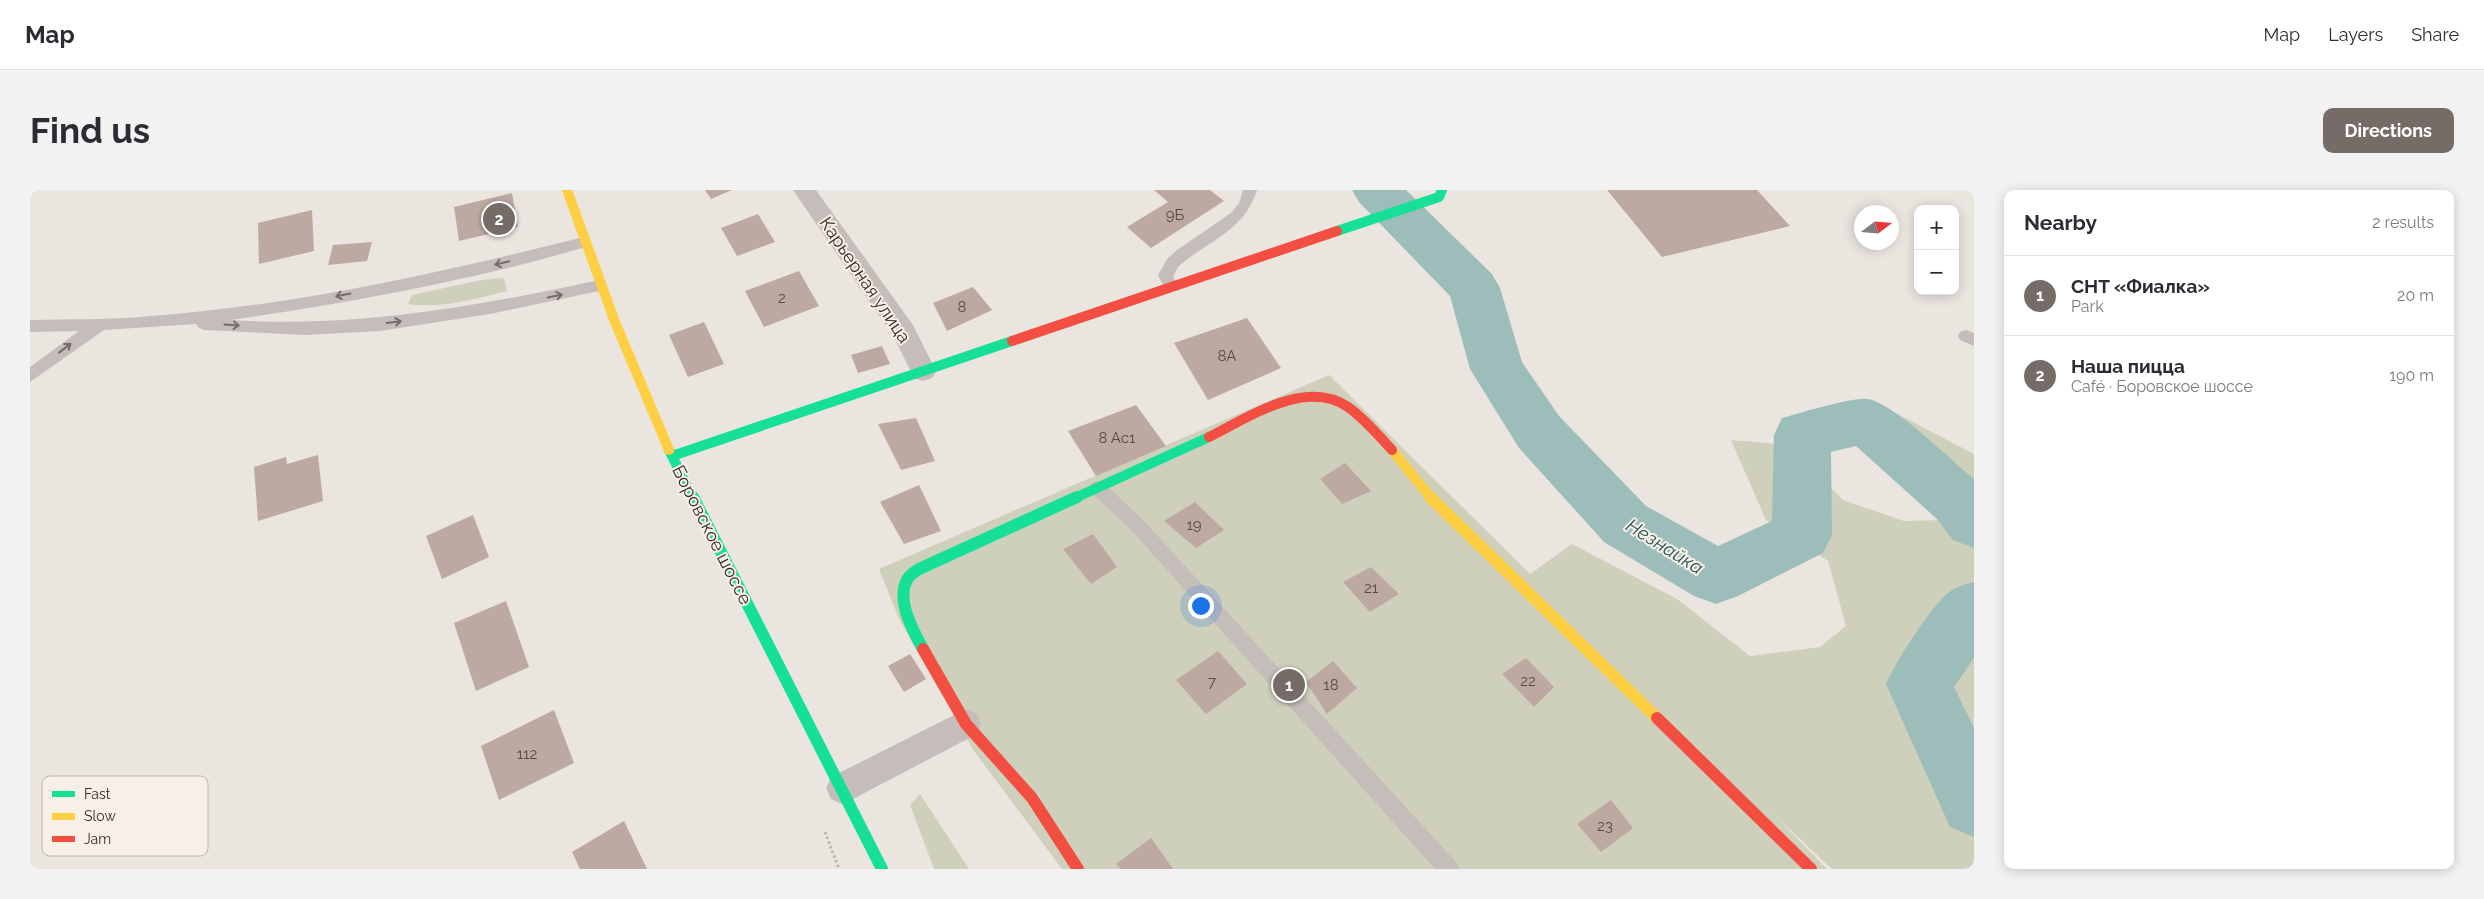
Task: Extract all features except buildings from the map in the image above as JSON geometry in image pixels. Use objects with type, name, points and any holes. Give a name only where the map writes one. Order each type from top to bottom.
[{"type":"street","name":"Боровское шоссе","points":[[567,190],[599,286],[634,374],[672,456],[882,869]]},
{"type":"street","name":"Карьерная улица","points":[[804,190],[904,332],[923,371]]},
{"type":"street","points":[[672,456],[1439,197],[1442,190]]},
{"type":"street","points":[[1078,869],[1032,798],[966,724],[915,636],[903,596],[907,580],[919,569],[1287,401],[1307,395],[1339,401],[1356,412],[1376,431],[1422,487],[1458,524],[1810,869]]},
{"type":"street","points":[[842,788],[966,724]]},
{"type":"lane","points":[[1171,287],[1166,279],[1166,272],[1178,257],[1232,221],[1244,208],[1250,190]]},
{"type":"lane","points":[[30,326],[166,321],[264,308],[376,289],[487,266],[584,242]]},
{"type":"lane","points":[[166,321],[307,329],[352,326],[474,311],[599,286]]},
{"type":"lane","points":[[30,376],[70,344],[104,324]]},
{"type":"lane","points":[[30,339],[52,325]]},
{"type":"lane","points":[[1098,488],[1138,526],[1449,869]]},
{"type":"green space","points":[[504,278],[507,291],[445,304],[408,304],[412,295],[481,280]]},
{"type":"green space","points":[[1329,375],[1530,574],[1572,544],[1677,599],[1750,656],[1820,647],[1846,626],[1828,561],[1766,520],[1731,440],[1790,445],[1843,500],[1904,521],[1943,520],[1912,443],[1869,399],[1974,454],[1974,869],[1832,869],[1773,814],[1827,869],[1062,869],[974,751],[899,619],[879,569]]},
{"type":"green space","points":[[920,794],[969,869],[934,869],[910,805]]},
{"type":"waterway","name":"Незнайка","points":[[1376,190],[1474,288],[1497,369],[1539,432],[1625,524],[1716,577],[1802,535],[1802,435],[1866,421],[1958,501],[1974,522]]},
{"type":"waterway","name":"Незнайка","points":[[1974,610],[1955,632],[1919,684],[1974,803]]},
{"type":"traffic: fast","points":[[1337,231],[1439,197],[1442,190]]},
{"type":"traffic: fast","points":[[672,456],[1012,341]]},
{"type":"traffic: fast","points":[[923,649],[911,625],[904,595],[904,586],[907,579],[919,569],[1209,437]]},
{"type":"traffic: fast","points":[[669,450],[882,869]]},
{"type":"traffic: slow","points":[[567,190],[615,322],[669,450]]},
{"type":"traffic: slow","points":[[1392,450],[1429,496],[1657,718]]},
{"type":"traffic: jam","points":[[1012,341],[1337,231]]},
{"type":"traffic: jam","points":[[1209,437],[1263,410],[1286,401],[1306,397],[1326,398],[1347,406],[1368,423],[1392,450]]},
{"type":"traffic: jam","points":[[923,649],[966,724],[1032,798],[1078,869]]},
{"type":"traffic: jam","points":[[1657,718],[1811,869]]},
{"type":"place","name":"Наша пицца","points":[[499,219]]},
{"type":"place","name":"СНТ «Фиалка»","points":[[1289,685]]}]
